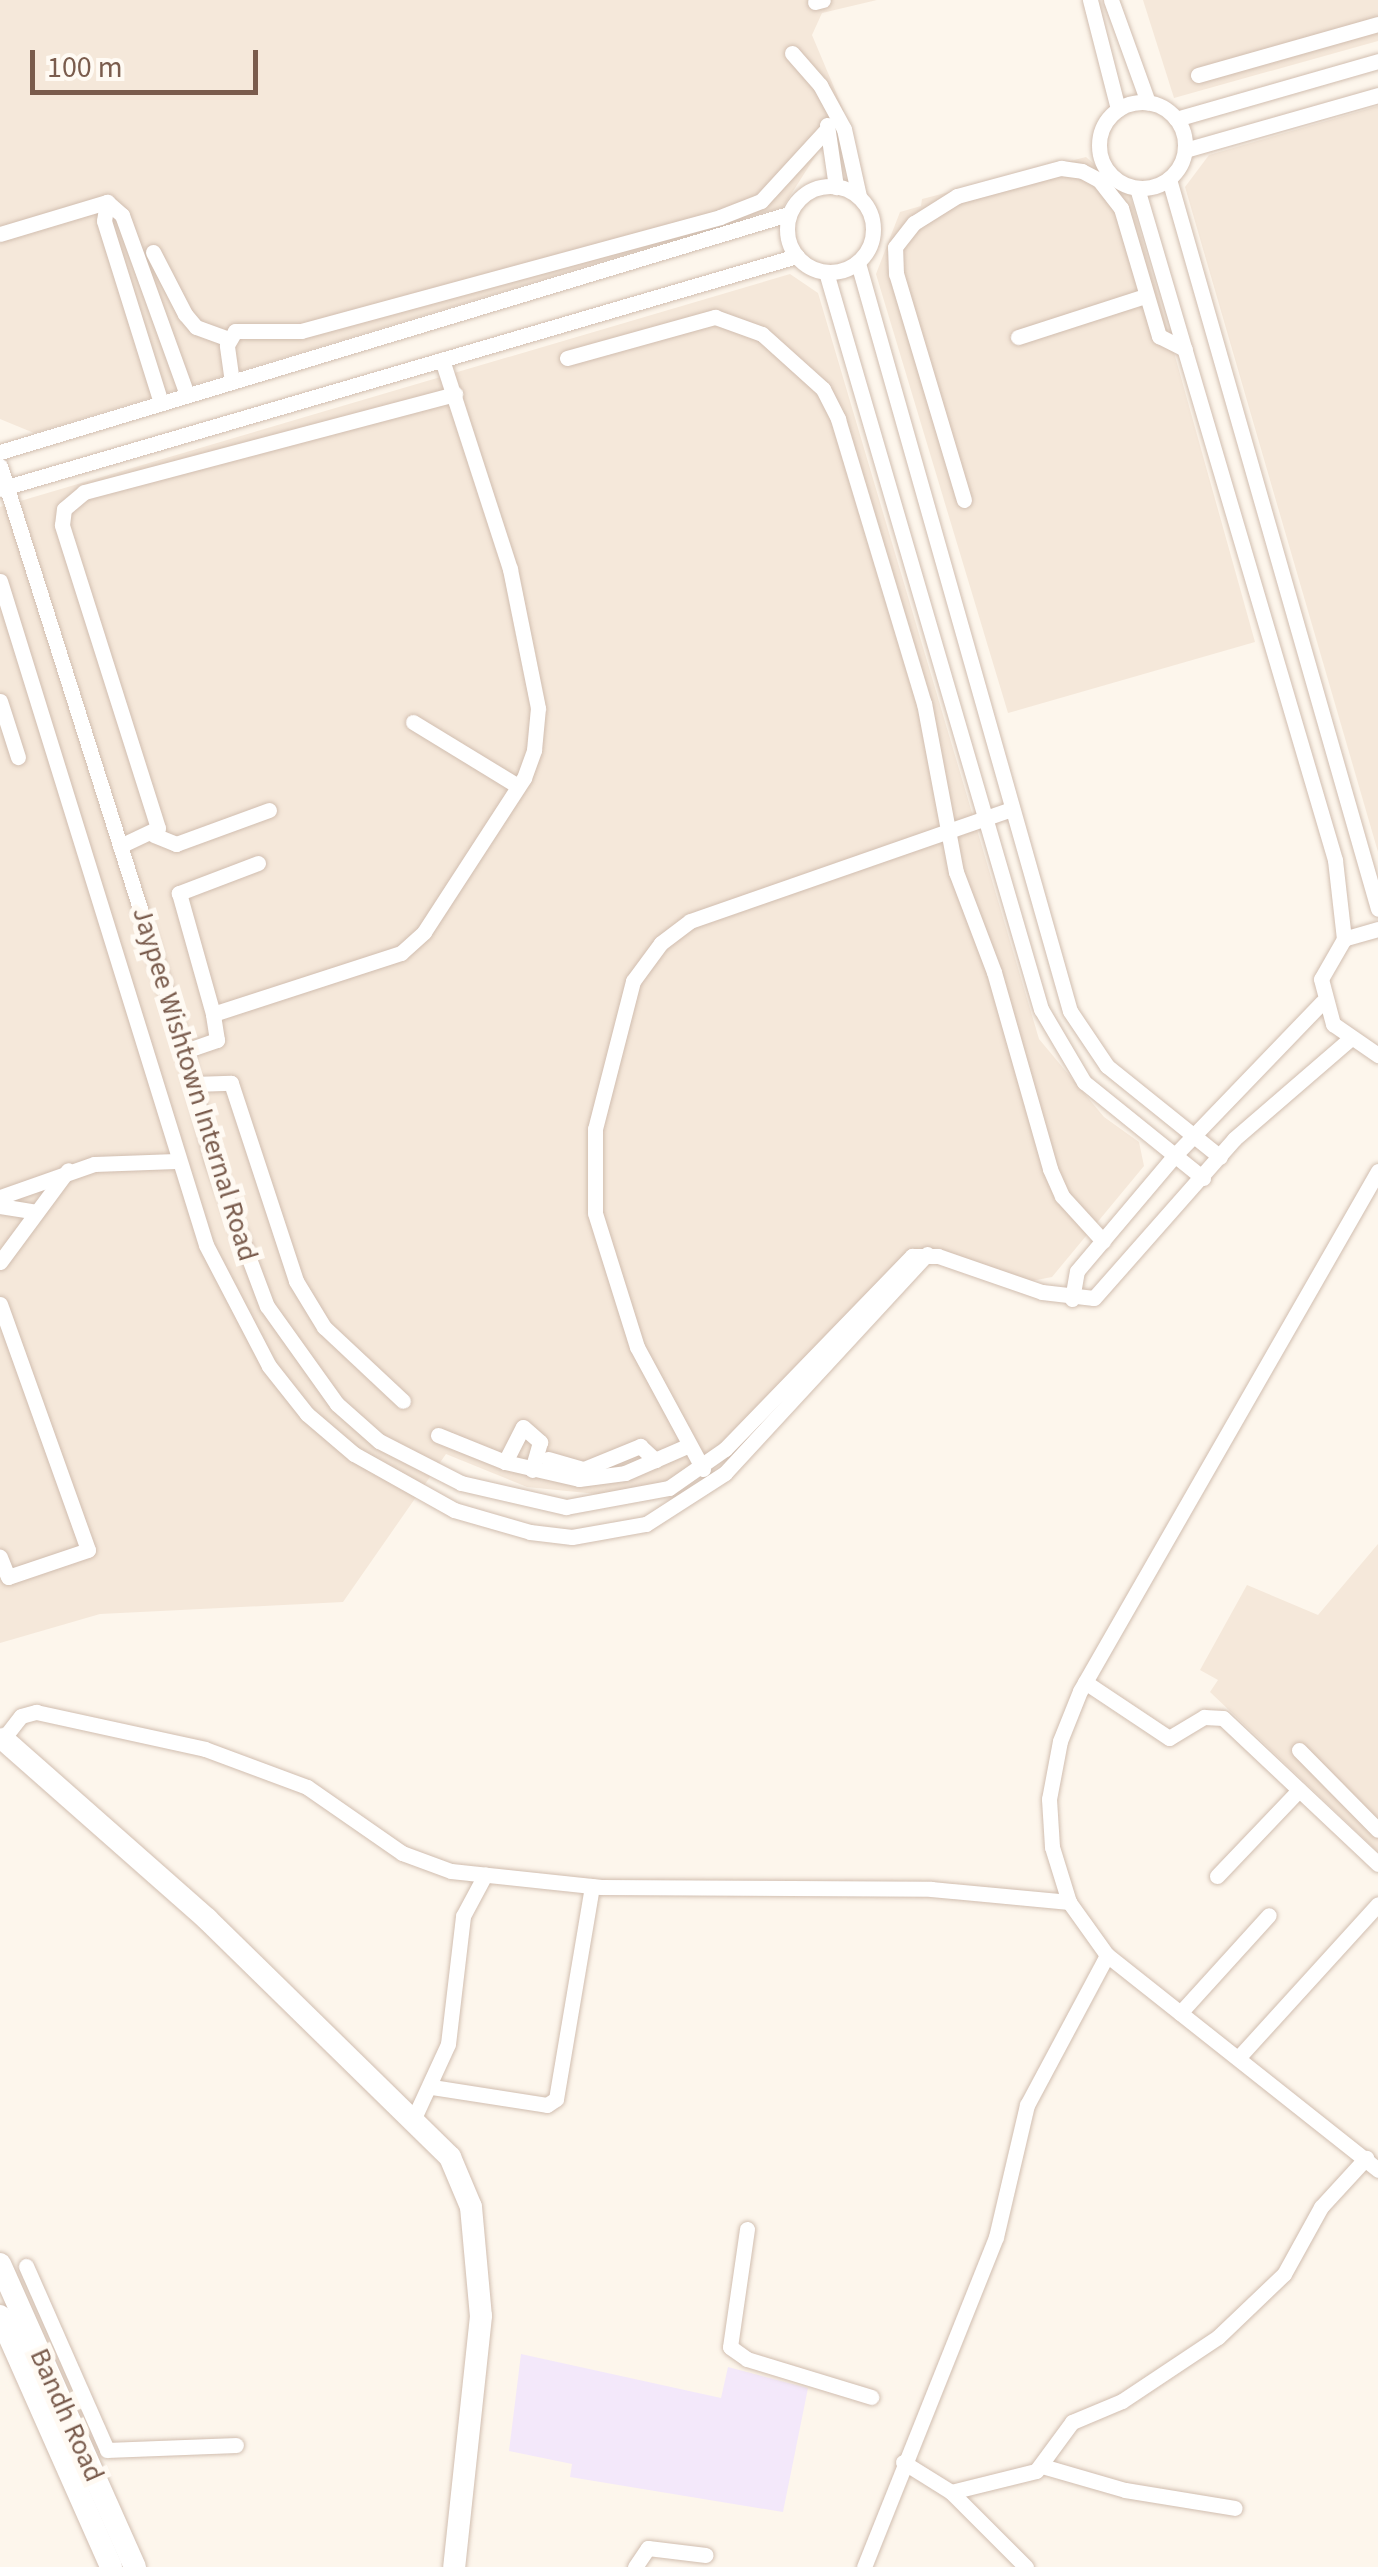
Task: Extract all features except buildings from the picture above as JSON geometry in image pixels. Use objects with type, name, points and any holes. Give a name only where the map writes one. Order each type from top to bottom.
[{"type":"street","points":[[1090,0],[1118,109]]},
{"type":"street","points":[[1111,0],[1148,102],[1176,118],[1185,150],[1169,179],[1378,909]]},
{"type":"street","points":[[1198,74],[1378,24]]},
{"type":"street","points":[[792,53],[820,85],[844,129],[859,196],[874,235],[858,264],[1070,1011],[1107,1066],[1220,1157]]},
{"type":"street","points":[[1176,118],[1378,61]]},
{"type":"street","points":[[1185,150],[1378,95]]},
{"type":"street","points":[[1148,102],[1118,109],[1105,124],[1101,156],[1108,172],[1138,188],[1169,179]]},
{"type":"street","points":[[232,382],[228,339],[234,331],[301,332],[746,208],[769,193],[826,130],[834,113]]},
{"type":"street","points":[[826,130],[836,187]]},
{"type":"street","points":[[964,500],[896,274],[895,247],[914,223],[956,196],[1060,168],[1082,172],[1099,180],[1121,208],[1158,336],[1185,349]]},
{"type":"street","points":[[0,452],[786,214],[804,196],[836,187],[859,196]]},
{"type":"street","points":[[1138,188],[1335,860],[1344,939]]},
{"type":"street","points":[[0,234],[107,202]]},
{"type":"street","points":[[107,202],[122,215],[187,395]]},
{"type":"street","points":[[107,202],[104,221],[161,403]]},
{"type":"street","points":[[786,214],[797,256]]},
{"type":"street","points":[[153,252],[185,314],[196,327],[228,339]]},
{"type":"street","points":[[3,488],[797,256],[826,272],[858,264]]},
{"type":"street","points":[[826,272],[977,788],[1057,1045],[1084,1082],[1203,1178]]},
{"type":"street","points":[[680,290],[689,320]]},
{"type":"street","points":[[1018,336],[1146,296]]},
{"type":"street","points":[[568,358],[689,320],[735,320],[762,334],[824,389],[838,419],[924,703],[956,872],[994,972],[1055,1183],[1102,1241]]},
{"type":"street","points":[[212,1014],[401,953],[424,932],[518,786],[534,750],[538,708],[510,569],[442,360]]},
{"type":"street","points":[[120,846],[154,834],[158,828],[62,524],[64,509],[84,492],[455,394]]},
{"type":"street","name":"Jaypee Wishtown Internal Road","points":[[0,466],[3,488],[185,1050],[212,1160],[268,1306],[336,1404],[379,1441],[461,1483],[566,1507],[669,1488],[704,1469],[906,1259],[927,1254]]},
{"type":"street","name":"Jaypee Wishtown Internal Road","points":[[0,580],[176,1160],[238,1311],[307,1414],[354,1454],[454,1510],[572,1537],[646,1524],[702,1493],[927,1254]]},
{"type":"street","points":[[0,701],[18,757]]},
{"type":"street","points":[[413,722],[518,786]]},
{"type":"street","points":[[944,798],[977,788]]},
{"type":"street","points":[[704,1469],[687,1446],[636,1348],[596,1213],[595,1128],[632,980],[661,942],[690,921],[1012,809]]},
{"type":"street","points":[[154,834],[176,844],[269,810]]},
{"type":"street","points":[[185,1050],[218,1040],[179,894],[258,863]]},
{"type":"street","points":[[1072,1298],[1072,1280],[1192,1134],[1322,1002],[1328,957],[1344,939],[1378,928]]},
{"type":"street","points":[[1322,1002],[1350,1039],[1378,1055]]},
{"type":"street","points":[[927,1254],[1072,1298],[1105,1290],[1220,1157],[1350,1039]]},
{"type":"street","points":[[193,1084],[231,1083],[296,1281],[324,1326],[403,1401]]},
{"type":"street","points":[[0,1197],[68,1170],[176,1160]]},
{"type":"street","points":[[0,1262],[68,1170]]},
{"type":"street","points":[[1378,1171],[1085,1682],[1060,1741],[1049,1799],[1052,1846],[1069,1902],[1107,1955],[1378,2170]]},
{"type":"street","points":[[0,1206],[37,1212]]},
{"type":"street","points":[[0,1304],[88,1550],[8,1576],[0,1557]]},
{"type":"street","points":[[238,1311],[268,1306]]},
{"type":"street","points":[[505,1462],[524,1427],[540,1442],[532,1470]]},
{"type":"street","points":[[438,1435],[532,1470],[602,1478],[687,1446]]},
{"type":"street","points":[[548,1459],[584,1470],[640,1446],[655,1460]]},
{"type":"street","points":[[1085,1682],[1170,1738],[1204,1716],[1223,1718],[1378,1864]]},
{"type":"street","points":[[454,2567],[474,2414],[481,2316],[476,2244],[456,2168],[414,2118],[206,1919],[3,1739],[21,1716],[36,1712],[151,1734],[307,1787],[424,1865],[592,1886],[931,1889],[1069,1902]]},
{"type":"street","points":[[1300,1750],[1378,1830]]},
{"type":"street","points":[[1217,1876],[1299,1790]]},
{"type":"street","points":[[414,2118],[432,2087],[448,2044],[463,1916],[484,1875]]},
{"type":"street","points":[[432,2087],[546,2105],[556,2099],[592,1886]]},
{"type":"street","points":[[1238,2058],[1378,1904]]},
{"type":"street","points":[[1180,2013],[1269,1915]]},
{"type":"street","points":[[864,2567],[996,2236],[1027,2105],[1107,1955]]},
{"type":"street","points":[[1042,2466],[1072,2422],[1122,2402],[1192,2358],[1263,2298],[1284,2274],[1321,2207],[1366,2158]]},
{"type":"street","points":[[747,2229],[730,2346],[747,2359],[871,2397]]},
{"type":"street","name":"Bandh Road","points":[[0,2264],[134,2567]]},
{"type":"street","points":[[26,2266],[107,2450],[236,2445]]},
{"type":"street","name":"Bandh Road","points":[[0,2316],[111,2567]]},
{"type":"street","points":[[903,2462],[951,2492],[1026,2567]]},
{"type":"street","points":[[951,2492],[1042,2466],[1145,2495],[1235,2508]]},
{"type":"street","points":[[635,2567],[648,2548],[706,2555]]},
{"type":"shaded area","points":[[0,0],[877,0],[822,13],[812,35],[844,111],[783,207],[34,433],[0,419]]},
{"type":"shaded area","points":[[1143,0],[1378,0],[1378,41],[1174,98]]},
{"type":"shaded area","points":[[1378,106],[1378,852],[1185,187],[1209,155]]},
{"type":"shaded area","points":[[1086,157],[1130,195],[1255,642],[1008,713],[876,274],[900,212],[921,206],[922,199]]},
{"type":"shaded area","points":[[790,274],[818,293],[1039,1039],[1104,1117],[1139,1142],[1144,1166],[1052,1277],[1026,1282],[938,1248],[904,1255],[700,1469],[637,1498],[527,1487],[446,1454],[343,1602],[100,1614],[0,1643],[0,507]]},
{"type":"shaded area","points":[[1378,1544],[1378,1852],[1210,1692],[1218,1680],[1200,1670],[1247,1585],[1318,1615]]},
{"type":"shaded area","points":[[521,2354],[721,2398],[728,2367],[808,2388],[783,2512],[570,2477],[572,2464],[509,2451]]}]
